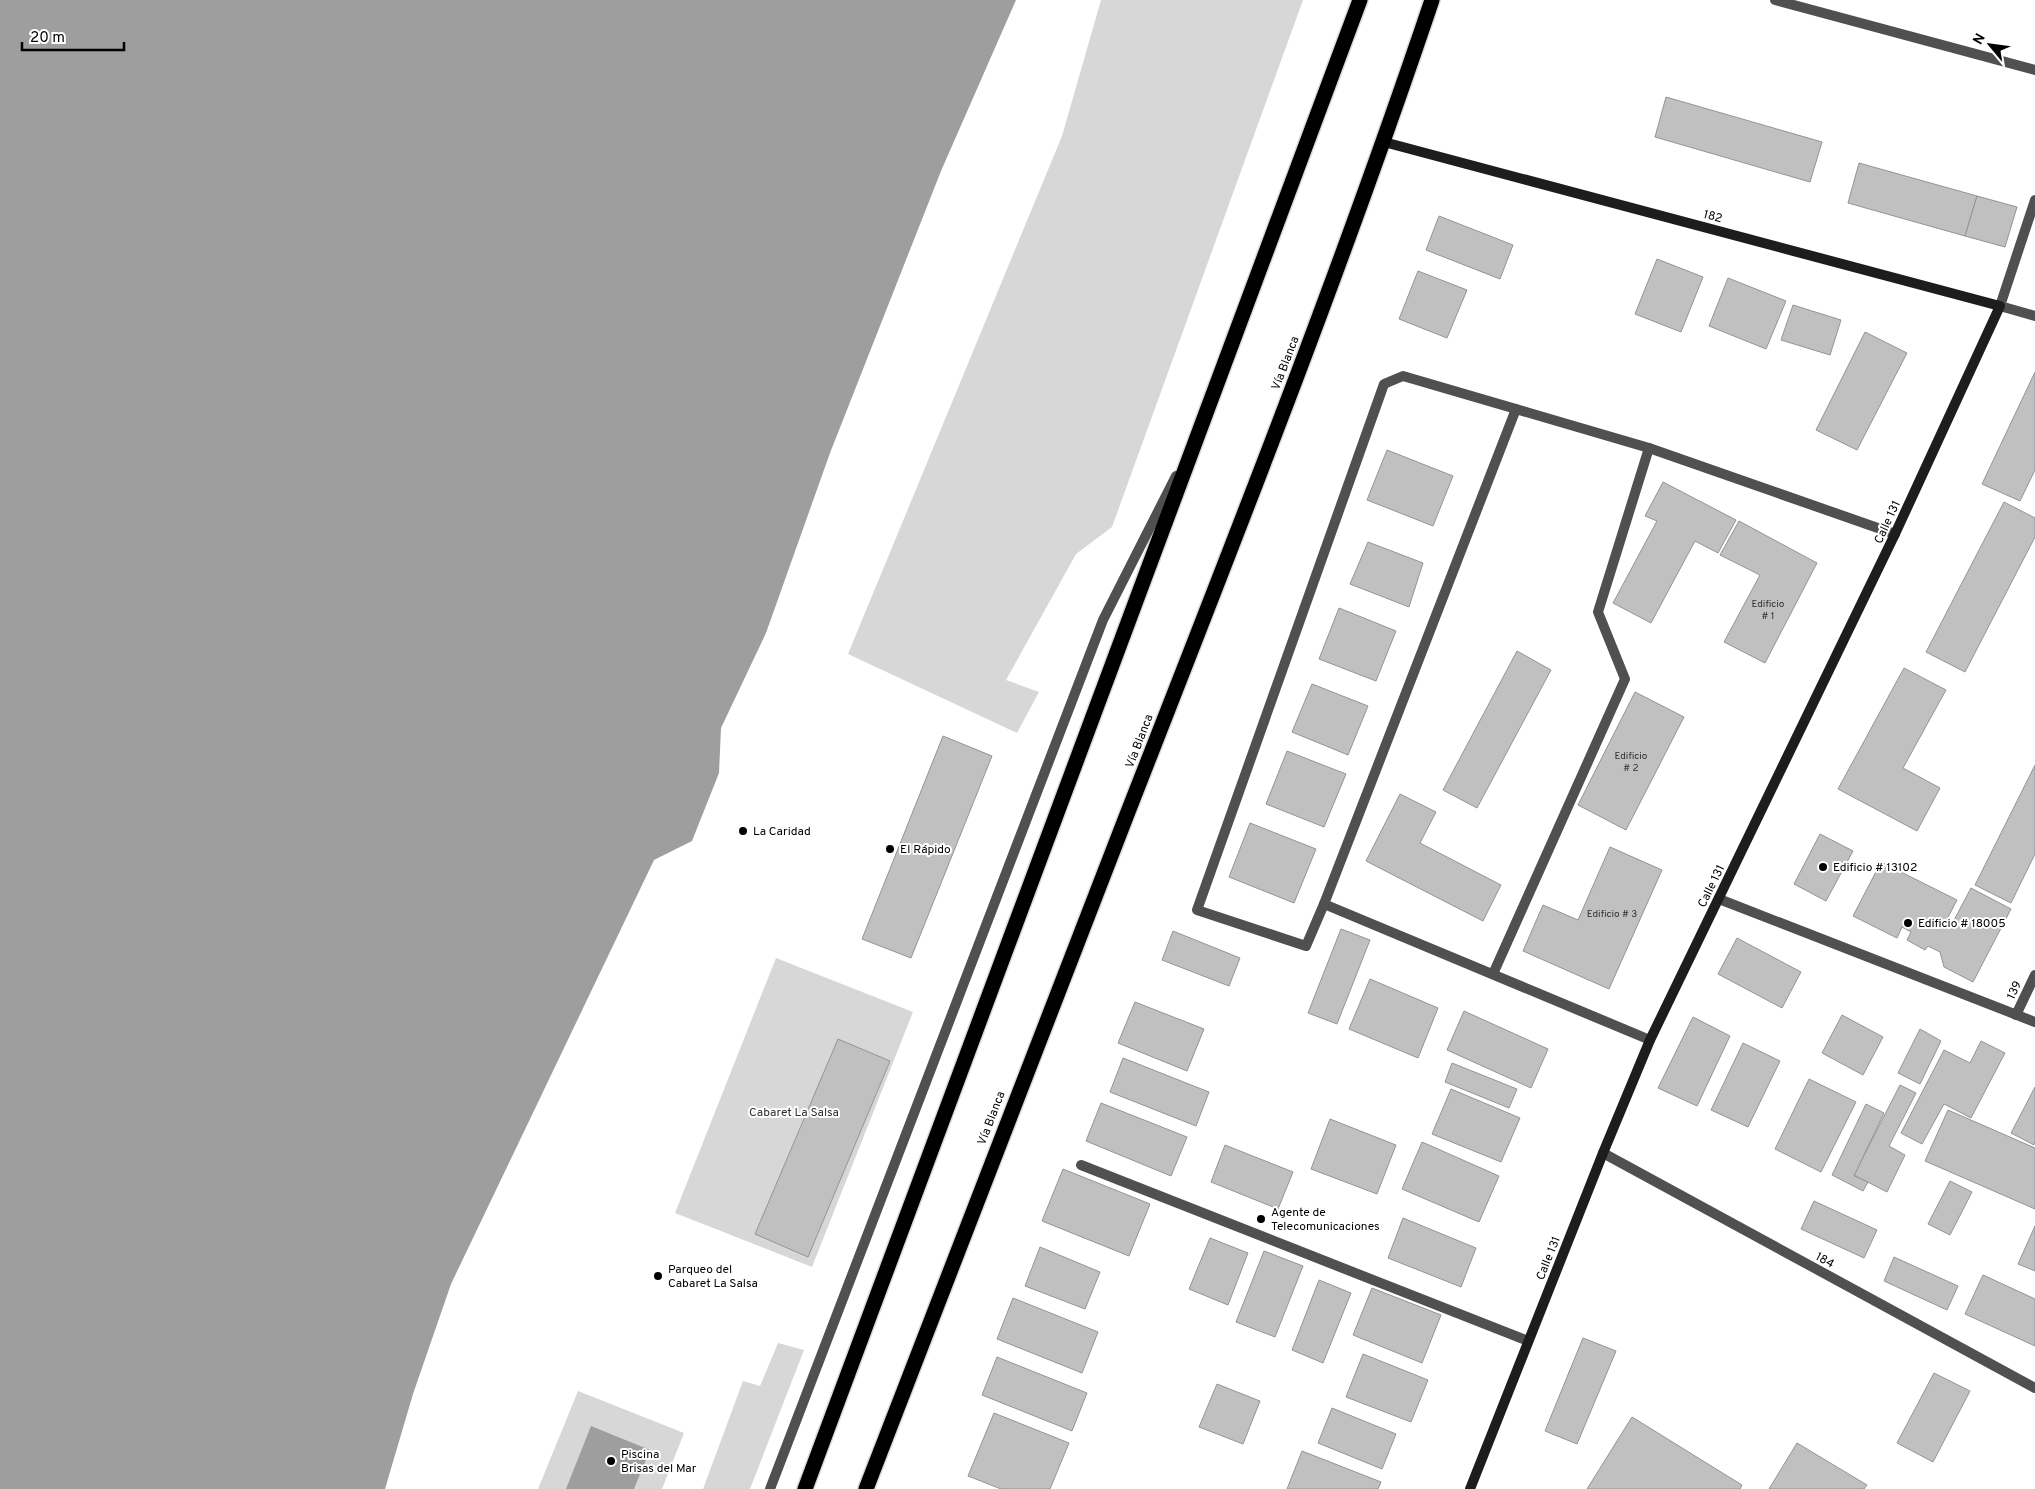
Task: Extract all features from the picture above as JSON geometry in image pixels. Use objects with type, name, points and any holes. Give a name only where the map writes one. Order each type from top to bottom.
[{"type":"highway","points":[[805,1489],[1360,0]]},
{"type":"highway","name":"Vía Blanca","points":[[866,1489],[1010,1112],[1225,563],[1384,142],[1432,0]]},
{"type":"street","points":[[1775,0],[2035,70]]},
{"type":"street","name":"182","points":[[1384,142],[2035,316]]},
{"type":"street","points":[[2000,306],[2035,200]]},
{"type":"street","name":"Calle 131","points":[[1470,1489],[1603,1153],[1650,1040],[1895,534],[2000,306]]},
{"type":"street","points":[[1516,409],[1306,946],[1197,910],[1384,384],[1403,376],[1516,409],[1649,448],[1895,534]]},
{"type":"street","points":[[770,1489],[1103,620],[1198,432]]},
{"type":"street","points":[[1494,974],[1624,679],[1598,612],[1649,448]]},
{"type":"street","points":[[1719,899],[2035,1022]]},
{"type":"street","points":[[1324,904],[1650,1040]]},
{"type":"street","name":"139","points":[[2016,1015],[2035,975]]},
{"type":"street","name":"184","points":[[1603,1153],[2035,1388]]},
{"type":"street","points":[[1082,1165],[1528,1341]]},
{"type":"green space","points":[[1101,0],[1303,0],[1112,527],[1076,554],[1006,680],[1039,692],[1017,733],[848,654],[1062,136]]},
{"type":"green space","name":"Cabaret La Salsa","points":[[776,958],[913,1012],[812,1267],[675,1213]]},
{"type":"green space","points":[[778,1343],[804,1350],[750,1489],[703,1489],[743,1381],[760,1386]]},
{"type":"green space","name":"Piscina Brisas del Mar","points":[[578,1391],[684,1433],[662,1489],[538,1489]]},
{"type":"shaded area","points":[[0,0],[1016,0],[941,171],[830,453],[766,633],[721,728],[719,773],[692,841],[654,860],[451,1284],[413,1394],[385,1489],[0,1489]]},
{"type":"shaded area","points":[[591,1426],[650,1450],[634,1489],[566,1489]]},
{"type":"building","points":[[1666,97],[1822,142],[1810,182],[1655,137]]},
{"type":"building","points":[[1859,163],[1977,196],[1965,236],[1848,203]]},
{"type":"building","points":[[1977,196],[2017,207],[2005,247],[1965,236]]},
{"type":"building","points":[[1439,216],[1513,245],[1500,279],[1426,250]]},
{"type":"building","points":[[1657,259],[1703,277],[1681,332],[1635,314]]},
{"type":"building","points":[[1418,271],[1467,290],[1447,338],[1399,319]]},
{"type":"building","points":[[1728,278],[1786,301],[1766,349],[1709,326]]},
{"type":"building","points":[[1793,305],[1841,320],[1830,355],[1781,340]]},
{"type":"building","points":[[1865,332],[1907,353],[1857,450],[1816,430]]},
{"type":"building","points":[[2035,372],[2035,470],[2020,501],[1982,484]]},
{"type":"building","points":[[1387,450],[1453,476],[1433,526],[1367,500]]},
{"type":"building","points":[[1663,482],[1736,520],[1718,553],[1695,541],[1651,623],[1613,603],[1657,521],[1645,516]]},
{"type":"building","points":[[2004,502],[2035,518],[2035,537],[1965,672],[1926,652]]},
{"type":"building","points":[[1739,521],[1817,563],[1765,663],[1724,642],[1760,575],[1720,555]]},
{"type":"building","points":[[1368,542],[1423,563],[1409,607],[1350,584]]},
{"type":"building","points":[[1339,608],[1396,631],[1376,681],[1319,659]]},
{"type":"building","points":[[1517,651],[1551,670],[1477,808],[1443,790]]},
{"type":"building","points":[[1904,668],[1946,690],[1903,768],[1940,788],[1917,831],[1838,789]]},
{"type":"building","points":[[1312,684],[1368,706],[1348,755],[1292,732]]},
{"type":"building","points":[[1635,692],[1684,717],[1626,830],[1578,805]]},
{"type":"building","points":[[943,736],[992,756],[911,958],[862,939]]},
{"type":"building","points":[[1287,751],[1346,774],[1324,827],[1266,804]]},
{"type":"building","points":[[2035,765],[2035,854],[2011,903],[1975,885]]},
{"type":"building","points":[[1400,794],[1436,812],[1420,843],[1501,885],[1483,921],[1366,861]]},
{"type":"building","points":[[1250,823],[1316,849],[1294,903],[1229,877]]},
{"type":"building","name":"Edificio # 13102","points":[[1820,834],[1853,851],[1826,901],[1794,884]]},
{"type":"building","points":[[1610,847],[1662,870],[1609,989],[1523,951],[1543,905],[1578,920]]},
{"type":"building","name":"Edificio # 18005","points":[[1881,862],[1957,900],[1946,921],[1952,924],[1971,888],[2011,909],[1973,982],[1944,967],[1940,952],[1928,946],[1925,950],[1907,940],[1911,932],[1902,927],[1897,938],[1853,916]]},
{"type":"building","points":[[1341,929],[1370,940],[1337,1024],[1308,1013]]},
{"type":"building","points":[[1173,931],[1240,958],[1229,986],[1162,960]]},
{"type":"building","points":[[1737,938],[1801,972],[1782,1008],[1718,974]]},
{"type":"building","points":[[1370,979],[1438,1008],[1418,1058],[1349,1029]]},
{"type":"building","points":[[1135,1002],[1204,1029],[1187,1071],[1118,1043]]},
{"type":"building","points":[[1464,1011],[1548,1049],[1531,1088],[1447,1050]]},
{"type":"building","points":[[1842,1015],[1883,1037],[1863,1075],[1822,1053]]},
{"type":"building","points":[[1693,1017],[1730,1036],[1697,1106],[1658,1088]]},
{"type":"building","points":[[1920,1029],[1941,1041],[1920,1084],[1898,1073]]},
{"type":"building","points":[[838,1039],[890,1061],[808,1257],[755,1234]]},
{"type":"building","points":[[1981,1041],[2005,1053],[1971,1118],[1944,1104],[1922,1144],[1901,1133],[1944,1050],[1970,1063]]},
{"type":"building","points":[[1743,1043],[1780,1061],[1748,1127],[1711,1110]]},
{"type":"building","points":[[1123,1058],[1209,1092],[1196,1126],[1110,1092]]},
{"type":"building","points":[[1452,1063],[1517,1089],[1509,1108],[1445,1082]]},
{"type":"building","points":[[1809,1079],[1856,1102],[1821,1172],[1775,1149]]},
{"type":"building","points":[[1900,1085],[1916,1093],[1889,1146],[1905,1155],[1887,1192],[1854,1175]]},
{"type":"building","points":[[2035,1087],[2035,1142],[2034,1145],[2011,1133]]},
{"type":"building","points":[[1451,1089],[1520,1118],[1501,1162],[1432,1134]]},
{"type":"building","points":[[1101,1103],[1187,1137],[1171,1176],[1086,1141]]},
{"type":"building","points":[[1866,1104],[1884,1113],[1854,1176],[1868,1182],[1863,1191],[1832,1175]]},
{"type":"building","points":[[1948,1110],[2035,1148],[2035,1209],[1925,1161]]},
{"type":"building","points":[[1330,1119],[1396,1145],[1377,1194],[1311,1169]]},
{"type":"building","points":[[1422,1142],[1499,1176],[1479,1222],[1402,1189]]},
{"type":"building","points":[[1225,1145],[1293,1172],[1278,1209],[1211,1182]]},
{"type":"building","points":[[1063,1169],[1150,1204],[1129,1256],[1042,1221]]},
{"type":"building","points":[[1950,1181],[1972,1192],[1950,1235],[1928,1224]]},
{"type":"building","points":[[1814,1201],[1877,1230],[1864,1258],[1801,1229]]},
{"type":"building","points":[[1403,1218],[1476,1248],[1461,1287],[1388,1258]]},
{"type":"building","points":[[2035,1226],[2035,1271],[2018,1264]]},
{"type":"building","points":[[1210,1238],[1248,1253],[1228,1305],[1189,1289]]},
{"type":"building","points":[[1040,1247],[1100,1272],[1085,1309],[1025,1286]]},
{"type":"building","points":[[1264,1251],[1303,1266],[1275,1337],[1236,1322]]},
{"type":"building","points":[[1894,1257],[1958,1286],[1947,1310],[1884,1281]]},
{"type":"building","points":[[1983,1275],[2035,1299],[2035,1346],[1965,1314]]},
{"type":"building","points":[[1319,1280],[1351,1293],[1323,1363],[1292,1350]]},
{"type":"building","points":[[1372,1288],[1441,1315],[1422,1363],[1353,1335]]},
{"type":"building","points":[[1013,1298],[1098,1332],[1082,1373],[997,1339]]},
{"type":"building","points":[[1583,1338],[1616,1351],[1577,1444],[1545,1431]]},
{"type":"building","points":[[1363,1354],[1428,1380],[1411,1422],[1346,1397]]},
{"type":"building","points":[[997,1357],[1087,1393],[1072,1431],[982,1395]]},
{"type":"building","points":[[1934,1373],[1970,1391],[1933,1462],[1897,1443]]},
{"type":"building","points":[[1217,1384],[1260,1401],[1243,1444],[1199,1427]]},
{"type":"building","points":[[1332,1408],[1396,1434],[1382,1469],[1318,1443]]},
{"type":"building","points":[[994,1413],[1069,1443],[1050,1489],[1001,1489],[968,1476]]},
{"type":"building","points":[[1632,1417],[1742,1485],[1740,1489],[1587,1489]]},
{"type":"building","points":[[1797,1443],[1867,1485],[1864,1489],[1769,1489]]},
{"type":"building","points":[[1302,1451],[1381,1482],[1378,1489],[1287,1489]]},
{"type":"place","name":"La Caridad","points":[[743,831]]},
{"type":"place","name":"El Rápido","points":[[890,849]]},
{"type":"place","name":"Edificio # 13102","points":[[1823,867]]},
{"type":"place","name":"Edificio # 18005","points":[[1908,923]]},
{"type":"place","name":"Agente de Telecomunicaciones","points":[[1261,1219]]},
{"type":"place","name":"Parqueo del Cabaret La Salsa","points":[[658,1276]]},
{"type":"place","name":"Piscina Brisas del Mar","points":[[611,1461]]}]
